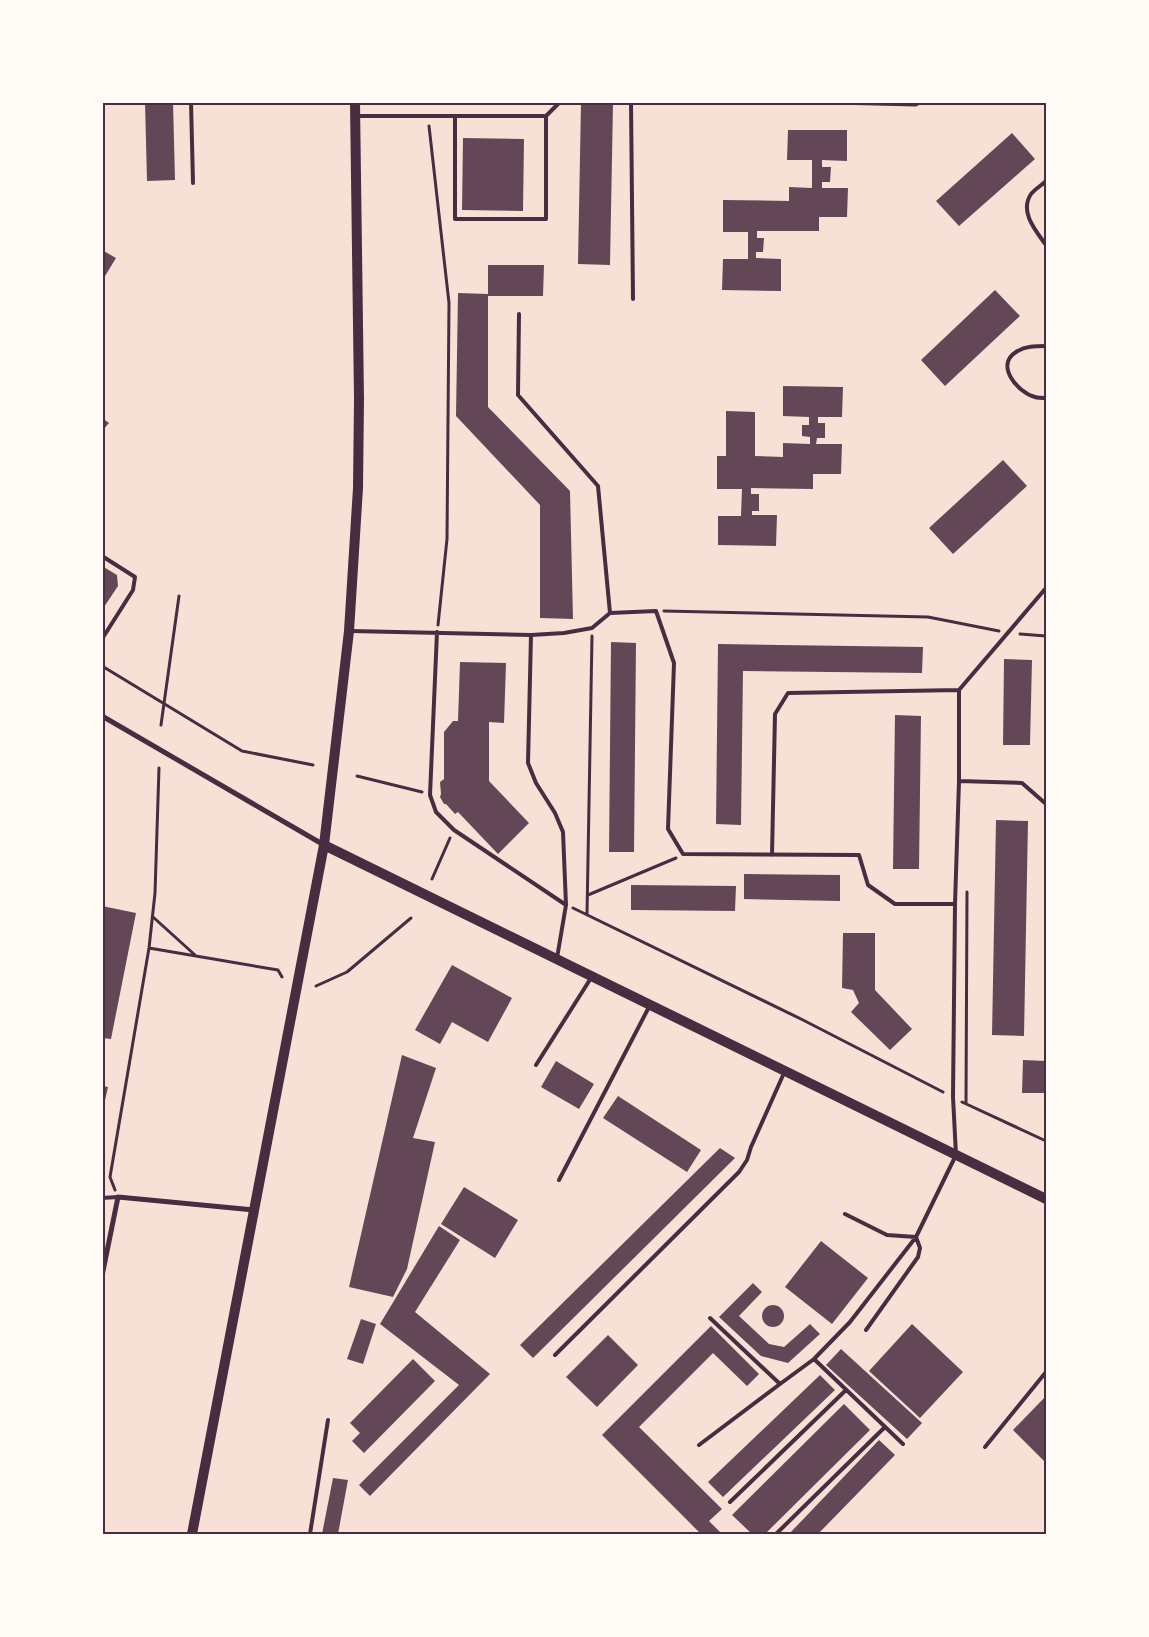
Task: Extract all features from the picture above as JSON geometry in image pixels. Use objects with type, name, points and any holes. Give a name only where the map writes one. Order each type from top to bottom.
[{"type":"main road","points":[[192,1534],[324,845],[349,631],[358,488],[359,399],[355,102]]},
{"type":"main road","points":[[324,845],[1046,1199]]},
{"type":"street","points":[[102,716],[324,845]]},
{"type":"street","points":[[103,1275],[118,1197],[254,1210]]},
{"type":"lane","points":[[191,102],[192,183]]},
{"type":"lane","points":[[355,116],[546,116],[560,102]]},
{"type":"lane","points":[[631,102],[633,299]]},
{"type":"lane","points":[[455,116],[455,219],[546,219],[546,116]]},
{"type":"lane","points":[[1046,181],[1031,194],[1026,208],[1032,226],[1046,245]]},
{"type":"lane","points":[[519,314],[518,395],[598,486],[610,613]]},
{"type":"lane","points":[[1046,346],[1030,346],[1016,352],[1009,359],[1007,367],[1010,377],[1021,390],[1035,398],[1046,398]]},
{"type":"lane","points":[[102,556],[134,577],[133,590],[102,639]]},
{"type":"lane","points":[[699,1445],[814,1359],[850,1322],[916,1237],[956,1155],[953,1097],[959,690],[1046,588]]},
{"type":"lane","points":[[349,631],[531,635],[564,633],[592,628],[610,613],[656,611],[674,663],[668,828],[683,854],[858,855],[868,885],[895,904],[955,904]]},
{"type":"lane","points":[[438,632],[430,794],[436,812],[454,830],[566,904]]},
{"type":"lane","points":[[531,635],[528,763],[536,783],[556,813],[563,832],[566,904],[557,959]]},
{"type":"lane","points":[[772,855],[775,714],[788,693],[959,690]]},
{"type":"lane","points":[[959,781],[1022,783],[1046,804]]},
{"type":"lane","points":[[536,1065],[592,976]]},
{"type":"lane","points":[[558,1180],[650,1005]]},
{"type":"lane","points":[[555,1355],[739,1172],[747,1160],[785,1071]]},
{"type":"lane","points":[[102,1198],[118,1197]]},
{"type":"lane","points":[[845,1214],[887,1235],[916,1237]]},
{"type":"lane","points":[[866,1330],[918,1257],[920,1248],[916,1237]]},
{"type":"lane","points":[[710,1318],[780,1384]]},
{"type":"lane","points":[[814,1359],[903,1444]]},
{"type":"lane","points":[[984,1447],[1046,1372]]},
{"type":"lane","points":[[730,1502],[846,1390]]},
{"type":"lane","points":[[310,1534],[328,1420]]},
{"type":"lane","points":[[776,1534],[885,1427]]},
{"type":"path","points":[[792,102],[916,105],[922,102]]},
{"type":"path","points":[[428,116],[449,303],[447,538],[438,632]]},
{"type":"path","points":[[162,725],[179,596]]},
{"type":"path","points":[[656,611],[928,616],[1008,633],[1046,636]]},
{"type":"path","points":[[587,915],[592,628]]},
{"type":"path","points":[[102,666],[242,750],[313,765]]},
{"type":"path","points":[[118,1197],[110,1177],[153,917],[159,768]]},
{"type":"path","points":[[357,776],[430,794]]},
{"type":"path","points":[[432,879],[454,830]]},
{"type":"path","points":[[588,895],[683,854]]},
{"type":"path","points":[[966,1104],[967,889]]},
{"type":"path","points":[[566,904],[803,1020],[966,1104],[1046,1141]]},
{"type":"path","points":[[153,917],[195,956]]},
{"type":"path","points":[[316,986],[347,972],[411,918]]},
{"type":"path","points":[[149,948],[278,970],[282,977]]},
{"type":"building","points":[[145,102],[173,102],[175,180],[147,181]]},
{"type":"building","points":[[581,103],[613,104],[610,265],[578,264]]},
{"type":"building","points":[[788,130],[847,130],[847,161],[822,160],[822,167],[831,167],[830,182],[822,182],[822,188],[848,188],[847,217],[819,217],[819,231],[757,231],[757,238],[764,238],[763,252],[756,252],[756,258],[781,259],[781,291],[722,290],[723,259],[748,259],[748,232],[723,232],[723,200],[789,201],[789,187],[812,188],[812,160],[787,160]]},
{"type":"building","points":[[1012,133],[1035,159],[959,226],[936,201]]},
{"type":"building","points":[[463,138],[524,139],[523,211],[462,210]]},
{"type":"building","points":[[102,250],[116,258],[102,281]]},
{"type":"building","points":[[488,265],[544,265],[543,296],[488,296]]},
{"type":"building","points":[[995,290],[1020,316],[945,386],[921,360]]},
{"type":"building","points":[[458,293],[488,294],[488,407],[570,491],[573,619],[540,618],[540,505],[456,416]]},
{"type":"building","points":[[783,386],[843,387],[842,417],[818,417],[818,423],[825,423],[825,438],[817,438],[816,444],[842,444],[841,474],[813,474],[813,489],[751,488],[751,494],[759,494],[759,511],[752,511],[752,515],[777,515],[776,546],[718,545],[718,516],[741,516],[742,489],[717,489],[717,456],[726,456],[726,411],[755,412],[755,456],[783,457],[783,443],[810,444],[810,437],[802,436],[802,425],[809,425],[809,417],[783,416]]},
{"type":"building","points":[[102,418],[109,423],[102,431]]},
{"type":"building","points":[[1003,460],[1027,486],[953,554],[929,528]]},
{"type":"building","points":[[102,566],[117,575],[118,586],[102,610]]},
{"type":"building","points":[[611,642],[636,643],[634,852],[609,852]]},
{"type":"building","points":[[718,644],[923,647],[922,673],[743,671],[741,825],[716,824]]},
{"type":"building","points":[[1004,659],[1032,660],[1030,745],[1003,745]]},
{"type":"building","points":[[460,662],[506,663],[504,723],[489,722],[489,781],[529,823],[498,854],[458,812],[455,814],[444,804],[440,797],[440,782],[444,779],[444,732],[453,721],[458,721]]},
{"type":"building","points":[[895,715],[921,716],[919,869],[893,869]]},
{"type":"building","points":[[996,820],[1028,821],[1024,1036],[992,1035]]},
{"type":"building","points":[[744,874],[840,875],[840,901],[744,899]]},
{"type":"building","points":[[631,885],[736,886],[735,911],[631,910]]},
{"type":"building","points":[[102,906],[136,913],[111,1039],[102,1038]]},
{"type":"building","points":[[843,933],[875,933],[875,990],[912,1029],[890,1050],[851,1012],[859,1003],[853,990],[842,988]]},
{"type":"building","points":[[452,965],[512,998],[488,1042],[452,1022],[440,1044],[415,1030]]},
{"type":"building","points":[[402,1055],[436,1068],[413,1138],[435,1142],[407,1269],[393,1297],[349,1287]]},
{"type":"building","points":[[1023,1060],[1046,1061],[1046,1093],[1022,1093]]},
{"type":"building","points":[[556,1061],[594,1084],[579,1109],[541,1087]]},
{"type":"building","points":[[102,1086],[108,1087],[103,1109],[102,1109]]},
{"type":"building","points":[[618,1096],[701,1150],[687,1172],[603,1118]]},
{"type":"building","points":[[720,1148],[735,1158],[533,1358],[520,1345]]},
{"type":"building","points":[[464,1187],[518,1220],[495,1258],[441,1224]]},
{"type":"building","points":[[439,1226],[460,1240],[415,1312],[490,1374],[370,1496],[359,1485],[459,1385],[380,1324]]},
{"type":"building","points":[[821,1241],[868,1278],[832,1324],[785,1287]]},
{"type":"building","points":[[753,1283],[762,1292],[739,1316],[769,1344],[784,1347],[810,1324],[820,1334],[788,1363],[761,1356],[719,1317]]},
{"type":"building","points":[[773,1305],[781,1308],[784,1316],[781,1324],[773,1327],[765,1324],[762,1316],[765,1308]]},
{"type":"building","points":[[361,1319],[376,1324],[363,1364],[347,1359]]},
{"type":"building","points":[[912,1324],[963,1372],[920,1418],[869,1371]]},
{"type":"building","points":[[711,1326],[759,1374],[747,1386],[713,1353],[639,1427],[722,1509],[709,1521],[722,1534],[701,1534],[602,1435]]},
{"type":"building","points":[[608,1335],[638,1365],[597,1407],[566,1377]]},
{"type":"building","points":[[841,1349],[922,1423],[907,1439],[826,1365]]},
{"type":"building","points":[[413,1359],[435,1381],[364,1453],[352,1441],[360,1433],[350,1423]]},
{"type":"building","points":[[820,1375],[835,1390],[723,1497],[708,1482]]},
{"type":"building","points":[[1046,1396],[1046,1463],[1013,1430]]},
{"type":"building","points":[[844,1404],[870,1430],[765,1534],[752,1534],[732,1515]]},
{"type":"building","points":[[879,1440],[895,1455],[818,1534],[789,1534]]},
{"type":"building","points":[[333,1478],[348,1480],[338,1534],[322,1534]]}]
